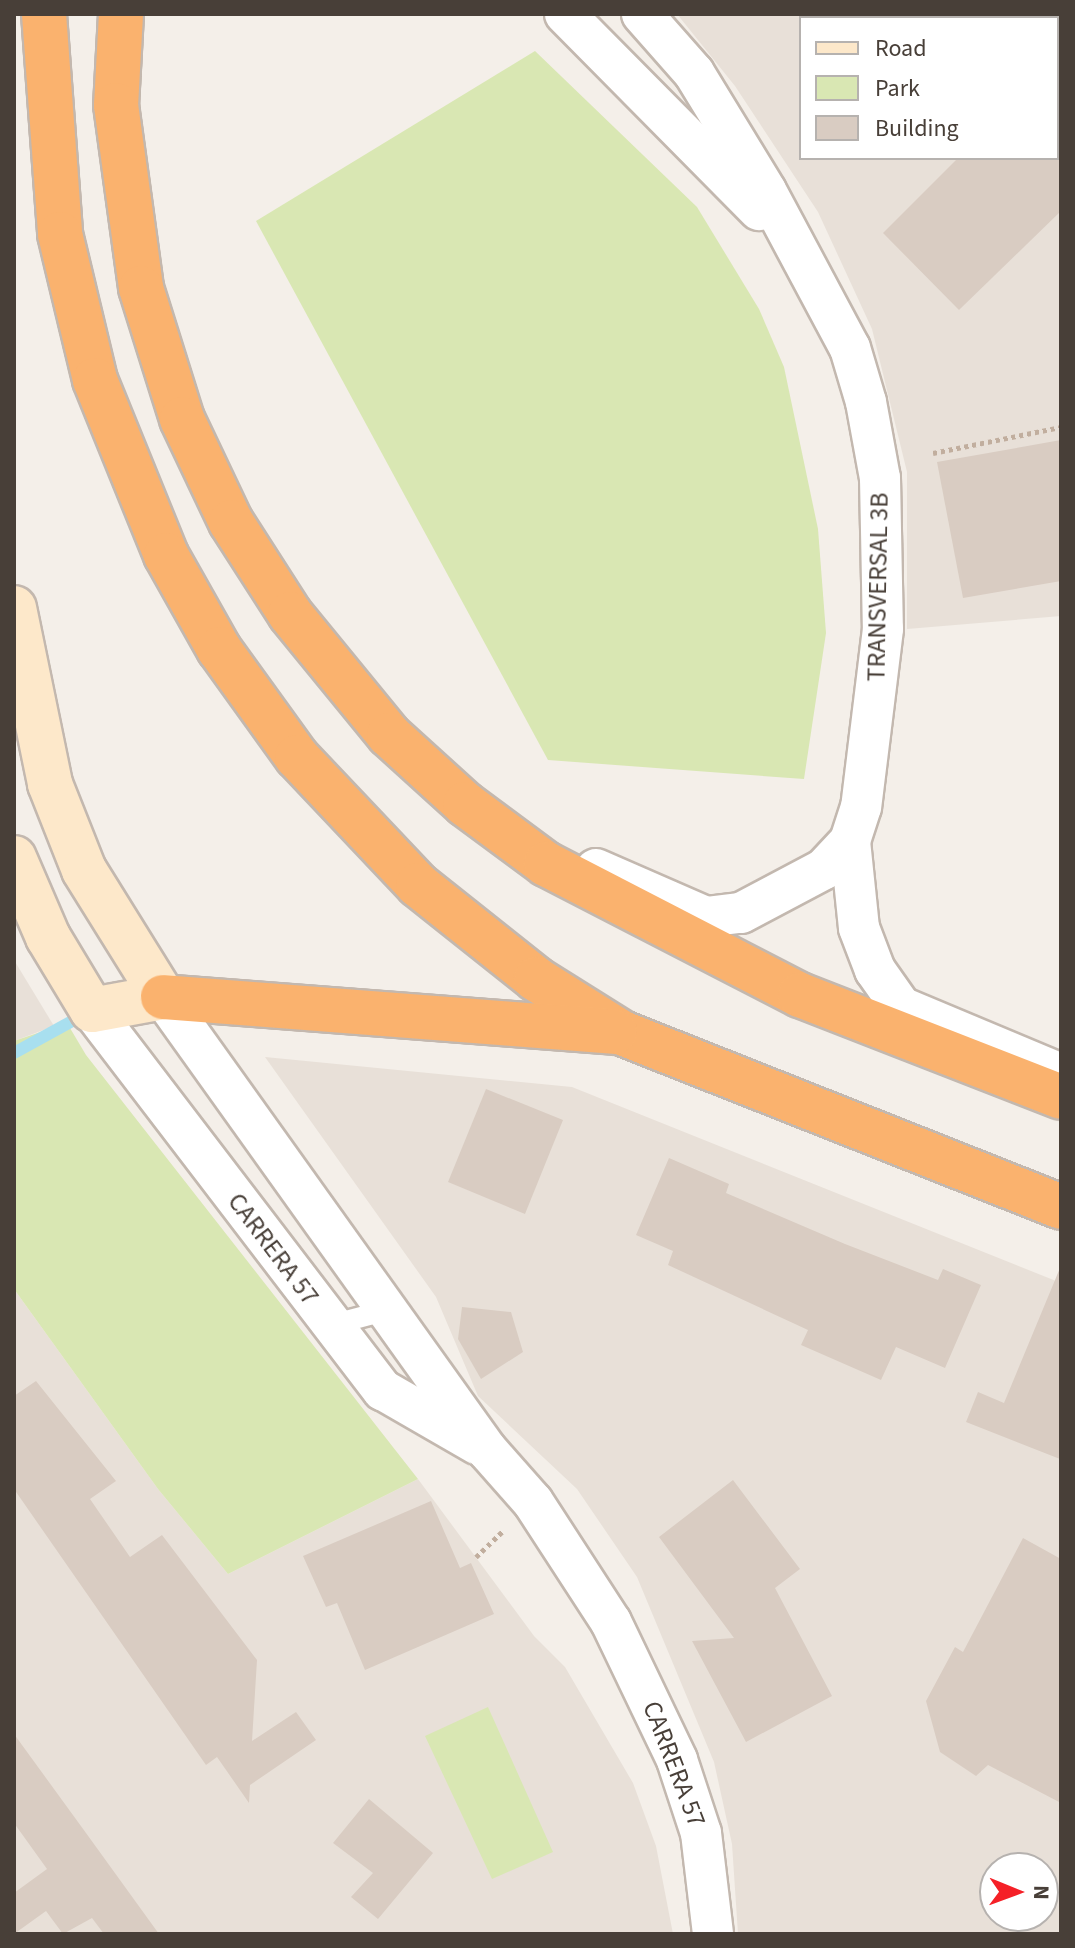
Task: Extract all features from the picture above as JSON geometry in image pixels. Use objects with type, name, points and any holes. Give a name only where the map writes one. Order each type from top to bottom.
[{"type":"highway","points":[[44,14],[60,234],[95,380],[160,543],[219,649],[297,757],[418,885],[536,979],[622,1033],[1061,1207]]},
{"type":"highway","points":[[121,14],[116,105],[141,288],[182,419],[231,522],[290,614],[389,735],[465,804],[546,864],[800,995],[1061,1097]]},
{"type":"highway","points":[[163,997],[622,1033]]},
{"type":"street","name":"TRANSVERSAL 3B","points":[[642,14],[694,73],[801,251],[850,348],[880,478],[883,629],[861,807],[850,841],[859,928],[875,970],[901,1007],[1061,1074]]},
{"type":"street","name":"TRANSVERSAL 3B","points":[[566,16],[801,251]]},
{"type":"street","points":[[14,608],[50,784],[84,870],[163,997],[92,1010],[48,937],[14,858]]},
{"type":"street","name":"TRANSVERSAL 3B","points":[[546,864],[573,859],[706,917],[741,913],[784,894],[824,869],[850,841]]},
{"type":"street","name":"CARRERA 57","points":[[163,997],[487,1450],[579,1568],[647,1692],[701,1833],[713,1934]]},
{"type":"street","name":"CARRERA 57","points":[[92,1010],[383,1390],[487,1450]]},
{"type":"lane","points":[[331,1325],[388,1310]]},
{"type":"path","points":[[933,453],[1061,427]]},
{"type":"shaded area","points":[[677,14],[1061,14],[1061,616],[907,629],[907,472],[872,329],[818,212],[735,86]]},
{"type":"shaded area","points":[[14,960],[54,1026],[14,1041]]},
{"type":"shaded area","points":[[265,1057],[572,1087],[1061,1283],[1061,1934],[738,1934],[732,1844],[714,1762],[637,1577],[577,1489],[478,1396],[436,1297]]},
{"type":"shaded area","points":[[14,1289],[158,1489],[228,1574],[418,1479],[534,1636],[565,1667],[633,1783],[656,1846],[673,1934],[14,1934]]},
{"type":"green space","points":[[535,51],[697,207],[759,309],[784,367],[818,529],[826,633],[804,779],[548,760],[256,221]]},
{"type":"green space","points":[[67,1023],[86,1055],[418,1479],[228,1574],[158,1489],[14,1289],[14,1041]]},
{"type":"green space","points":[[488,1707],[553,1852],[492,1879],[425,1736]]},
{"type":"building","points":[[1061,158],[1061,211],[959,310],[883,233],[956,160]]},
{"type":"building","points":[[1061,440],[1061,581],[963,598],[937,462]]},
{"type":"building","points":[[486,1089],[563,1120],[525,1214],[448,1182]]},
{"type":"building","points":[[669,1158],[729,1184],[726,1193],[845,1244],[938,1280],[943,1269],[981,1285],[945,1368],[896,1347],[881,1380],[801,1345],[808,1330],[668,1265],[673,1251],[636,1235]]},
{"type":"building","points":[[1060,1268],[1060,1459],[966,1422],[978,1392],[1004,1403]]},
{"type":"building","points":[[462,1307],[511,1312],[523,1352],[481,1379],[458,1339]]},
{"type":"building","points":[[36,1381],[116,1481],[90,1499],[130,1557],[162,1535],[257,1660],[252,1741],[296,1712],[316,1740],[250,1785],[249,1803],[217,1757],[206,1765],[14,1489],[14,1396]]},
{"type":"building","points":[[733,1480],[800,1569],[775,1588],[832,1696],[746,1742],[692,1641],[734,1638],[659,1537]]},
{"type":"building","points":[[431,1501],[460,1568],[471,1563],[494,1614],[365,1670],[337,1603],[326,1607],[303,1556]]},
{"type":"building","points":[[1023,1538],[1061,1559],[1061,1803],[988,1765],[976,1776],[940,1752],[926,1701],[955,1647],[963,1652]]},
{"type":"building","points":[[14,1734],[159,1934],[104,1934],[92,1918],[63,1934],[46,1911],[14,1934],[14,1893],[47,1869],[14,1823]]},
{"type":"building","points":[[369,1799],[433,1853],[378,1919],[351,1897],[373,1873],[333,1843]]},
{"type":"waterway","points":[[14,1053],[85,1014]]}]
